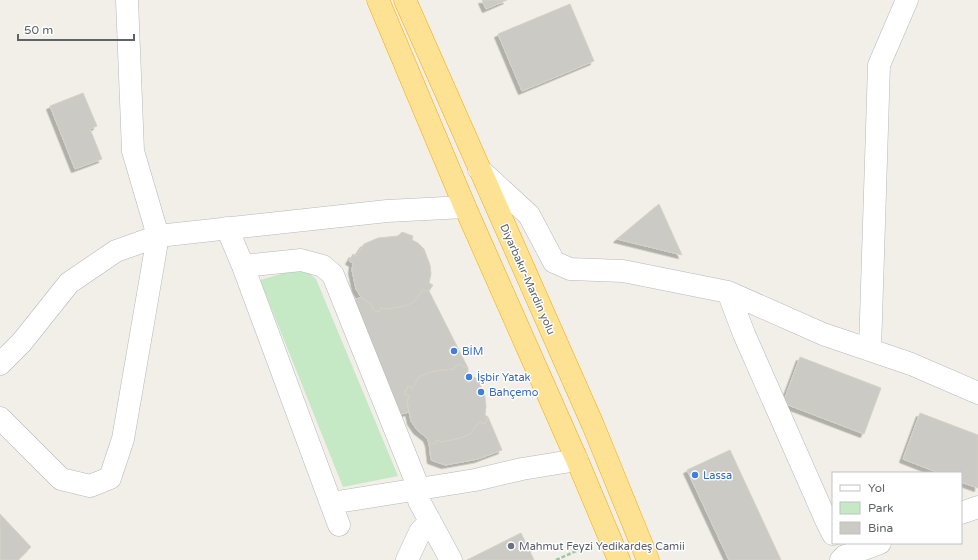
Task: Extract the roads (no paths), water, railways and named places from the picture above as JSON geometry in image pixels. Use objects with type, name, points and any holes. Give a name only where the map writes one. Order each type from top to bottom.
[{"type":"highway","points":[[378,0],[465,206],[577,460],[619,560]]},
{"type":"highway","name":"Diyarbakır-Mardin yolu","points":[[405,0],[593,425],[648,560]]},
{"type":"street","points":[[0,418],[61,478],[90,486],[110,478],[124,439],[158,236],[133,151],[127,0]]},
{"type":"street","points":[[870,350],[879,65],[907,0]]},
{"type":"street","points":[[480,169],[529,215],[554,262],[570,269],[623,271],[728,292],[823,334],[911,364],[978,394]]},
{"type":"street","points":[[0,364],[22,342],[69,283],[116,251],[158,236],[387,211],[465,206]]},
{"type":"street","points":[[227,228],[243,266],[339,525]]},
{"type":"street","points":[[243,266],[301,260],[323,266],[333,276],[419,489],[419,501],[451,560]]},
{"type":"street","points":[[728,292],[744,334],[832,532]]},
{"type":"street","points":[[331,503],[419,489],[577,460]]},
{"type":"street","points":[[962,513],[978,507]]},
{"type":"street","points":[[407,560],[420,532],[430,521]]},
{"type":"street","points":[[843,555],[877,544]]},
{"type":"place","name":"BİM","points":[[454,351]]},
{"type":"place","name":"İşbir Yatak","points":[[469,377]]},
{"type":"place","name":"Bahçemo","points":[[481,392]]},
{"type":"place","name":"Lassa","points":[[695,475]]},
{"type":"place","name":"Mahmut Feyzi Yedikardeş Camii","points":[[511,546]]}]
